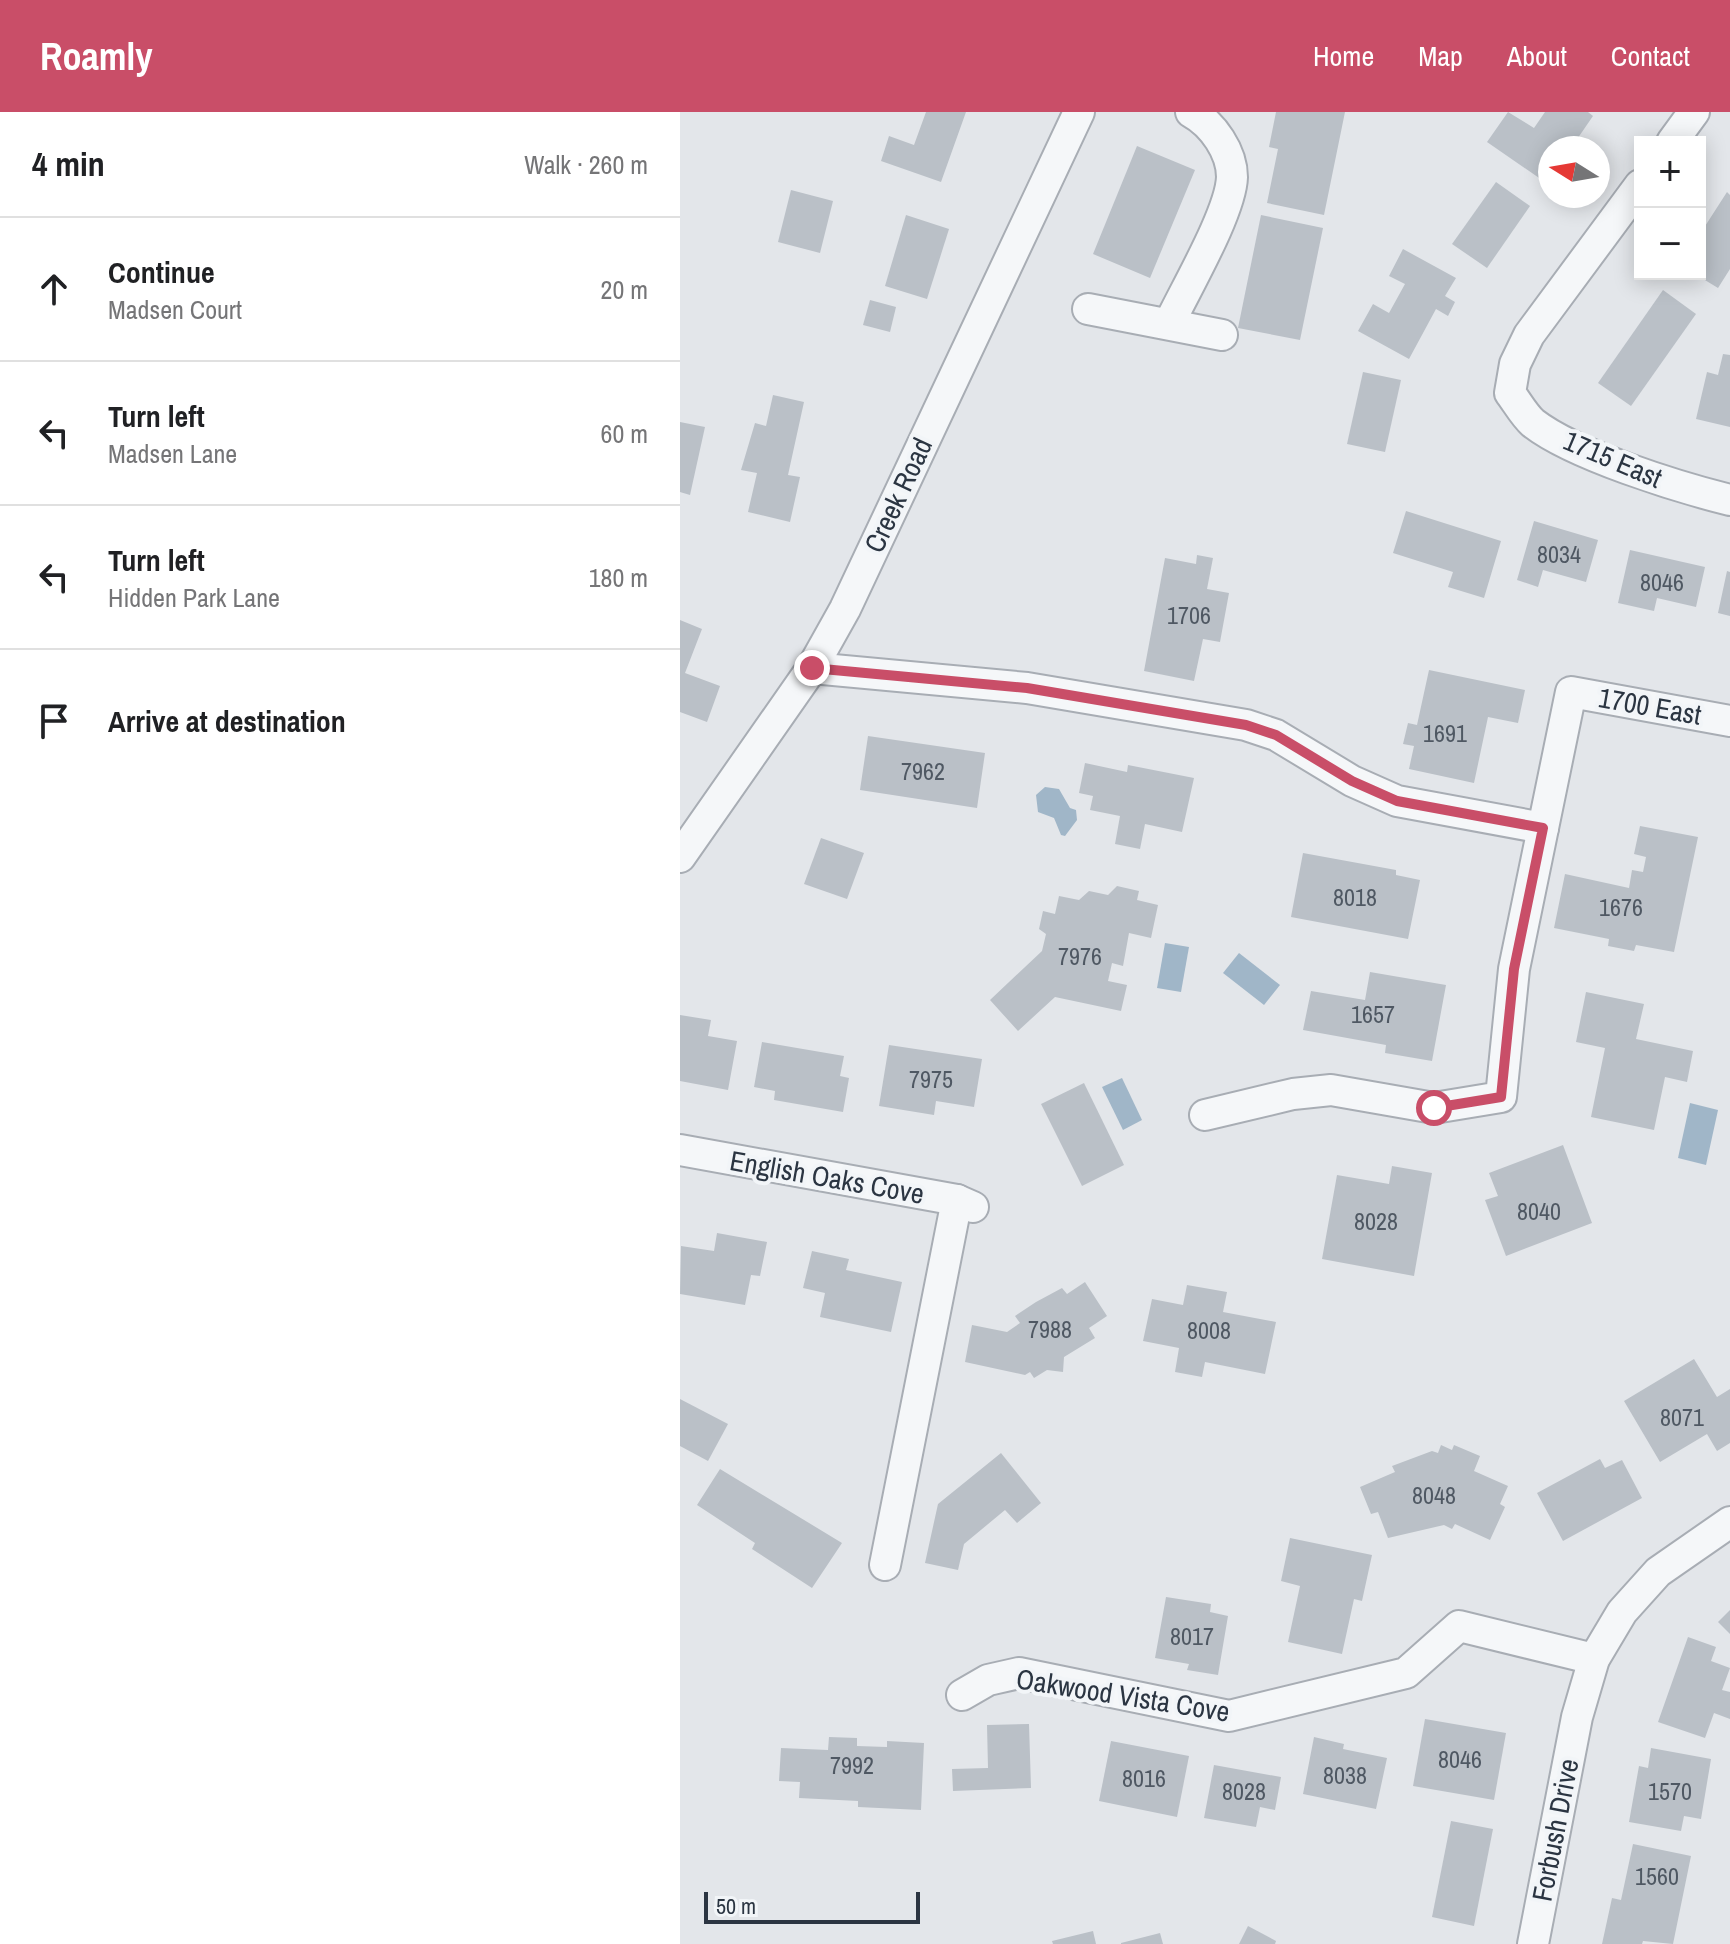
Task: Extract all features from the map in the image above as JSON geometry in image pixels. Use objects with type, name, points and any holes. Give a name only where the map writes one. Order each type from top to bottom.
[{"type":"street","name":"Creek Road","points":[[680,857],[812,668],[845,609],[1079,112]]},
{"type":"street","points":[[1169,324],[1222,212],[1232,177],[1224,147],[1212,128],[1191,112]]},
{"type":"street","points":[[1676,136],[1694,112]]},
{"type":"street","name":"1715 East","points":[[1634,193],[1529,335],[1515,364],[1510,393],[1532,422],[1574,445],[1645,475],[1730,500]]},
{"type":"street","points":[[1088,309],[1222,335]]},
{"type":"street","points":[[812,668],[1027,688],[1246,725],[1276,735],[1352,781],[1397,801],[1543,828],[1514,969],[1501,1097],[1434,1108],[1331,1090],[1293,1094],[1205,1115]]},
{"type":"street","name":"1700 East","points":[[1543,828],[1571,692],[1730,721]]},
{"type":"street","name":"English Oaks Cove","points":[[680,1150],[965,1203],[885,1565]]},
{"type":"street","name":"Forbush Drive","points":[[1533,1944],[1577,1717],[1594,1659],[1622,1612],[1658,1572],[1730,1522]]},
{"type":"street","name":"Oakwood Vista Cove","points":[[962,1695],[988,1680],[1019,1673],[1229,1716],[1406,1673],[1459,1626],[1594,1659]]},
{"type":"water","points":[[1045,787],[1059,789],[1070,808],[1076,810],[1077,820],[1065,836],[1061,835],[1054,818],[1038,812],[1036,795]]},
{"type":"water","points":[[1165,943],[1189,947],[1181,992],[1157,988]]},
{"type":"water","points":[[1239,953],[1280,985],[1264,1005],[1223,973]]},
{"type":"water","points":[[1122,1078],[1142,1120],[1123,1130],[1102,1087]]},
{"type":"water","points":[[1690,1103],[1718,1110],[1706,1165],[1678,1158]]},
{"type":"building","points":[[926,112],[966,112],[941,182],[881,161],[889,136],[914,145]]},
{"type":"building","points":[[1276,112],[1345,112],[1324,215],[1267,203],[1278,149],[1269,147]]},
{"type":"building","points":[[1508,112],[1534,128],[1545,112],[1588,112],[1593,116],[1579,136],[1538,136],[1538,177],[1487,142]]},
{"type":"building","points":[[1137,146],[1195,170],[1150,278],[1093,254]]},
{"type":"building","points":[[1496,182],[1530,206],[1487,268],[1452,244]]},
{"type":"building","points":[[791,190],[833,201],[820,253],[778,242]]},
{"type":"building","points":[[1727,192],[1730,195],[1730,269],[1718,288],[1705,280],[1706,225]]},
{"type":"building","points":[[906,215],[949,229],[927,299],[885,286]]},
{"type":"building","points":[[1261,215],[1323,228],[1300,340],[1238,328]]},
{"type":"building","points":[[1403,249],[1456,278],[1445,296],[1455,302],[1448,316],[1436,309],[1409,359],[1358,331],[1373,304],[1389,313],[1405,284],[1389,276]]},
{"type":"building","points":[[1663,290],[1696,314],[1631,406],[1598,383]]},
{"type":"building","points":[[870,300],[896,307],[890,332],[863,325]]},
{"type":"building","points":[[1723,354],[1730,355],[1730,427],[1696,419],[1707,372],[1718,375]]},
{"type":"building","points":[[1363,372],[1401,380],[1385,452],[1347,444]]},
{"type":"building","points":[[773,395],[804,402],[788,475],[800,477],[790,522],[748,512],[757,473],[741,470],[755,423],[766,426]]},
{"type":"building","points":[[680,422],[705,427],[690,495],[680,492]]},
{"type":"building","points":[[1406,511],[1501,541],[1484,598],[1448,587],[1453,572],[1393,553]]},
{"type":"building","points":[[1534,521],[1598,540],[1586,582],[1543,570],[1538,587],[1517,580]]},
{"type":"building","points":[[1630,550],[1705,567],[1696,607],[1657,598],[1654,611],[1618,603]]},
{"type":"building","points":[[1197,555],[1213,558],[1207,589],[1229,593],[1220,642],[1203,639],[1194,681],[1144,671],[1165,558],[1196,564]]},
{"type":"building","points":[[1727,571],[1730,572],[1730,616],[1718,613]]},
{"type":"building","points":[[680,620],[702,629],[685,673],[720,686],[707,722],[680,712]]},
{"type":"building","points":[[1429,670],[1525,690],[1518,723],[1488,717],[1474,783],[1409,769],[1414,746],[1403,744],[1408,723],[1417,725]]},
{"type":"building","points":[[868,736],[985,753],[977,808],[860,790]]},
{"type":"building","points":[[1085,763],[1127,772],[1128,765],[1194,778],[1182,832],[1145,824],[1140,849],[1115,844],[1120,816],[1090,810],[1093,796],[1079,793]]},
{"type":"building","points":[[1640,826],[1698,837],[1674,952],[1636,945],[1634,951],[1608,946],[1609,939],[1554,928],[1565,874],[1629,888],[1632,870],[1643,872],[1646,857],[1634,854]]},
{"type":"building","points":[[821,838],[864,853],[847,899],[804,884]]},
{"type":"building","points":[[1303,853],[1396,870],[1396,875],[1420,880],[1408,939],[1291,917]]},
{"type":"building","points":[[1117,886],[1139,891],[1137,900],[1158,905],[1151,938],[1129,933],[1123,966],[1112,963],[1108,981],[1127,985],[1121,1011],[1055,997],[1018,1031],[990,1000],[1042,951],[1046,934],[1039,929],[1043,911],[1055,914],[1059,896],[1079,900],[1089,891],[1108,895]]},
{"type":"building","points":[[1370,972],[1446,985],[1432,1061],[1385,1053],[1386,1045],[1303,1030],[1311,991],[1365,1000]]},
{"type":"building","points":[[1586,992],[1644,1004],[1636,1039],[1693,1051],[1687,1082],[1665,1077],[1654,1130],[1591,1117],[1605,1048],[1576,1042]]},
{"type":"building","points":[[680,1015],[711,1020],[708,1036],[737,1041],[728,1090],[680,1081]]},
{"type":"building","points":[[762,1042],[844,1056],[840,1076],[849,1078],[843,1112],[774,1100],[775,1091],[754,1087]]},
{"type":"building","points":[[889,1045],[982,1059],[974,1107],[936,1101],[934,1115],[879,1106]]},
{"type":"building","points":[[1084,1083],[1124,1165],[1082,1186],[1041,1104]]},
{"type":"building","points":[[1563,1145],[1592,1223],[1506,1256],[1485,1200],[1498,1196],[1489,1173]]},
{"type":"building","points":[[1392,1166],[1432,1173],[1414,1276],[1322,1259],[1337,1175],[1389,1184]]},
{"type":"building","points":[[717,1233],[767,1242],[760,1276],[751,1275],[745,1305],[680,1294],[681,1246],[714,1251]]},
{"type":"building","points":[[812,1251],[849,1259],[846,1270],[902,1282],[891,1332],[820,1317],[825,1293],[803,1288]]},
{"type":"building","points":[[1085,1282],[1107,1316],[1089,1328],[1095,1338],[1064,1357],[1063,1372],[1047,1370],[1034,1378],[1030,1372],[1025,1375],[965,1362],[972,1325],[1007,1332],[1020,1323],[1015,1316],[1036,1302],[1062,1288],[1067,1294]]},
{"type":"building","points":[[1187,1285],[1227,1292],[1223,1312],[1276,1322],[1265,1374],[1205,1362],[1202,1377],[1175,1372],[1179,1348],[1143,1341],[1152,1299],[1183,1305]]},
{"type":"building","points":[[1694,1359],[1717,1397],[1730,1389],[1730,1443],[1717,1451],[1707,1434],[1660,1462],[1624,1401]]},
{"type":"building","points":[[680,1399],[728,1424],[708,1461],[680,1446]]},
{"type":"building","points":[[1441,1445],[1452,1450],[1454,1445],[1480,1456],[1474,1471],[1508,1486],[1500,1504],[1505,1507],[1490,1540],[1455,1524],[1452,1529],[1444,1525],[1388,1538],[1378,1512],[1371,1514],[1360,1487],[1395,1472],[1392,1466],[1432,1451],[1438,1453]]},
{"type":"building","points":[[1001,1453],[1041,1503],[1017,1523],[1005,1510],[964,1544],[958,1570],[925,1563],[938,1504]]},
{"type":"building","points":[[1600,1459],[1605,1468],[1622,1460],[1642,1498],[1563,1541],[1537,1493]]},
{"type":"building","points":[[720,1469],[842,1543],[812,1588],[752,1549],[755,1543],[697,1505]]},
{"type":"building","points":[[1290,1538],[1372,1555],[1362,1601],[1354,1599],[1342,1654],[1288,1642],[1300,1586],[1281,1581]]},
{"type":"building","points":[[1166,1597],[1211,1604],[1210,1612],[1228,1616],[1218,1675],[1187,1670],[1189,1664],[1155,1658]]},
{"type":"building","points":[[1730,1610],[1730,1634],[1718,1622]]},
{"type":"building","points":[[1688,1637],[1716,1647],[1711,1661],[1730,1668],[1722,1690],[1730,1692],[1730,1719],[1714,1713],[1705,1738],[1658,1722]]},
{"type":"building","points":[[1425,1719],[1506,1733],[1494,1800],[1413,1786]]},
{"type":"building","points":[[1029,1724],[1031,1788],[953,1791],[952,1769],[988,1768],[987,1725]]},
{"type":"building","points":[[829,1737],[857,1738],[857,1746],[887,1747],[887,1741],[924,1743],[921,1810],[858,1807],[858,1801],[799,1798],[800,1782],[779,1781],[781,1748],[828,1750]]},
{"type":"building","points":[[1314,1737],[1344,1744],[1343,1749],[1387,1758],[1376,1809],[1303,1794]]},
{"type":"building","points":[[1111,1741],[1189,1756],[1177,1817],[1099,1801]]},
{"type":"building","points":[[1651,1748],[1711,1759],[1701,1819],[1684,1816],[1681,1831],[1629,1822],[1639,1766],[1648,1768]]},
{"type":"building","points":[[1214,1765],[1281,1777],[1275,1810],[1260,1807],[1256,1827],[1204,1818]]},
{"type":"building","points":[[1451,1821],[1493,1829],[1474,1926],[1432,1917]]},
{"type":"building","points":[[1633,1844],[1691,1856],[1673,1944],[1643,1941],[1642,1944],[1602,1944],[1612,1898],[1621,1900]]},
{"type":"building","points":[[1248,1926],[1276,1941],[1275,1944],[1239,1944]]},
{"type":"building","points":[[1093,1931],[1096,1944],[1053,1944],[1052,1941]]},
{"type":"building","points":[[1160,1933],[1163,1944],[1121,1944],[1121,1943]]},
{"type":"route","points":[[812,668],[1027,688],[1246,725],[1276,735],[1372,792],[1397,801],[1543,828],[1514,969],[1501,1097],[1434,1108]]}]
